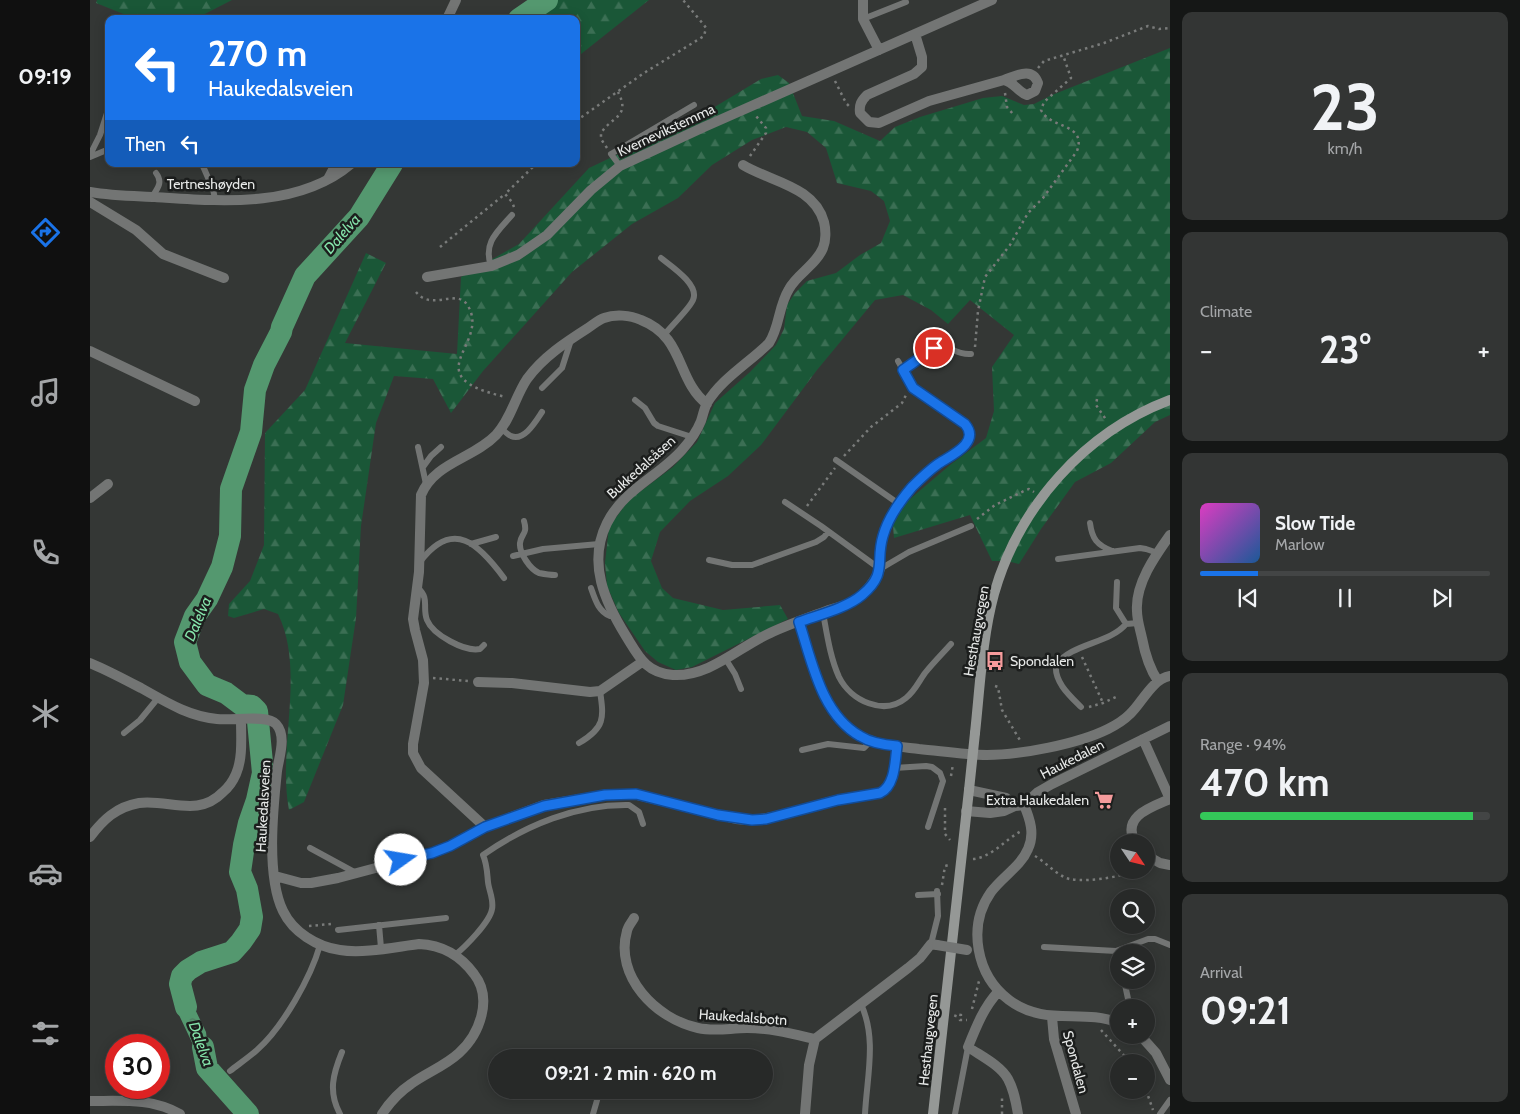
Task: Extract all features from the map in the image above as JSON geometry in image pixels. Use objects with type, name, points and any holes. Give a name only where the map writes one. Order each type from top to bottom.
[{"type":"main road","name":"Hesthaugvegen","points":[[933,1114],[986,636],[994,594],[1009,553],[1027,518],[1064,471],[1094,444],[1126,421],[1170,400]]},
{"type":"street","points":[[449,15],[456,0]]},
{"type":"street","points":[[864,0],[864,19],[878,50]]},
{"type":"street","name":"Kvernevikstemma","points":[[427,277],[491,266],[518,255],[541,240],[591,190],[620,166],[992,0]]},
{"type":"street","points":[[915,34],[922,58],[922,67],[914,74],[867,95],[860,104],[860,113],[869,122],[879,123],[929,101],[1026,73],[1033,75],[1038,83],[1032,94],[1023,94],[1011,83],[1004,80]]},
{"type":"street","name":"Bukkedalsåsen","points":[[642,662],[613,614],[604,595],[601,583],[599,544],[608,521],[622,500],[671,461],[692,437],[701,421],[706,404],[728,380],[770,343],[774,335],[781,305],[790,287],[816,259],[823,248],[826,237],[822,214],[809,197],[780,182],[756,173],[744,165]]},
{"type":"street","points":[[328,179],[334,167]]},
{"type":"street","name":"Tertneshøyden","points":[[90,192],[152,197],[253,199],[310,188],[347,167]]},
{"type":"street","points":[[90,202],[136,230],[163,254],[224,278]]},
{"type":"street","points":[[485,827],[426,772],[413,753],[424,677],[423,660],[413,619],[420,563],[421,495],[426,484],[437,472],[495,436],[509,417],[527,379],[536,368],[547,357],[604,318],[630,316],[650,323],[665,334],[697,395],[706,404]]},
{"type":"street","points":[[90,351],[195,401]]},
{"type":"street","points":[[90,498],[108,484]]},
{"type":"street","points":[[1158,681],[1145,654],[1138,623],[1137,598],[1158,553],[1170,535]]},
{"type":"street","points":[[478,682],[512,683],[572,690],[600,691],[642,662],[658,672],[673,675],[701,670],[766,635],[852,602],[869,588],[880,569]]},
{"type":"street","points":[[799,622],[817,676],[832,709],[851,730],[871,741],[897,746],[986,755],[1025,752],[1064,743],[1093,735],[1118,723],[1130,714],[1158,681],[1170,676]]},
{"type":"street","name":"Haukedalsveien","points":[[90,663],[176,708],[202,717],[218,720],[263,718],[273,720],[278,726],[282,739],[272,834],[274,876]]},
{"type":"street","name":"Haukedalsveien","points":[[90,838],[103,820],[124,807],[138,803],[200,806],[210,803],[220,796],[230,786],[237,772],[241,720]]},
{"type":"street","name":"Haukedalen","points":[[966,812],[990,813],[1004,811],[1019,805],[1052,784],[1170,726]]},
{"type":"street","points":[[1131,834],[1136,817],[1142,812],[1170,799],[1143,739]]},
{"type":"street","points":[[382,1114],[389,1103],[406,1088],[460,1052],[476,1030],[482,1016],[484,1004],[482,990],[473,972],[455,955],[432,944],[342,951],[320,945],[295,928],[282,910],[274,876],[301,883],[311,883],[356,873],[432,853],[450,846],[485,827],[544,806],[574,799],[622,794],[654,798],[736,819],[766,819],[838,800],[885,791],[889,786],[894,768],[897,746]]},
{"type":"street","points":[[969,790],[1006,798],[1019,805]]},
{"type":"street","name":"Spondalen","points":[[1019,805],[1030,821],[1032,829],[1030,845],[1025,856],[998,884],[985,902],[979,921],[978,951],[981,961],[998,992],[1021,1008],[1052,1017],[1101,1018],[1110,1020]]},
{"type":"street","points":[[1155,860],[1170,865]]},
{"type":"street","name":"Haukedalsbotn","points":[[634,918],[627,929],[624,945],[627,967],[632,979],[651,1003],[670,1018],[682,1024],[710,1030],[763,1029],[815,1039]]},
{"type":"street","points":[[805,1114],[809,1065],[815,1039],[920,958],[934,945],[978,951]]},
{"type":"street","points":[[998,992],[991,999],[977,1024],[968,1047],[999,1068],[1008,1079],[1014,1094],[1018,1114]]},
{"type":"street","name":"Spondalen","points":[[1052,1017],[1054,1039],[1076,1114]]},
{"type":"street","points":[[1148,1044],[1156,1053],[1170,1080]]},
{"type":"street","points":[[90,1101],[149,1102],[180,1114]]},
{"type":"lane","points":[[864,19],[906,2]]},
{"type":"lane","points":[[620,166],[611,154],[694,106]]},
{"type":"lane","points":[[90,156],[105,119]]},
{"type":"lane","points":[[90,156],[105,150]]},
{"type":"lane","points":[[203,167],[213,188],[215,199]]},
{"type":"lane","points":[[152,197],[160,185],[160,178],[156,172]]},
{"type":"lane","points":[[491,266],[488,253],[489,244],[512,215]]},
{"type":"lane","points":[[661,258],[687,280],[692,286],[694,295],[691,304],[665,334]]},
{"type":"lane","points":[[542,388],[562,368],[572,339]]},
{"type":"lane","points":[[903,370],[937,347],[945,347],[960,353],[971,354]]},
{"type":"lane","points":[[880,569],[882,538],[899,504],[923,476],[965,446],[970,433],[965,424],[913,388],[898,361]]},
{"type":"lane","points":[[635,400],[645,408],[655,424],[692,437]]},
{"type":"lane","points":[[502,428],[511,436],[518,437],[524,435],[542,412]]},
{"type":"lane","points":[[418,447],[426,484]]},
{"type":"lane","points":[[423,467],[441,447]]},
{"type":"lane","points":[[838,461],[899,504]]},
{"type":"lane","points":[[785,502],[880,569]]},
{"type":"lane","points":[[524,521],[526,529],[520,545],[522,554],[534,570],[539,573],[555,576]]},
{"type":"lane","points":[[1090,523],[1091,534],[1095,541],[1115,552]]},
{"type":"lane","points":[[880,569],[909,552],[971,526]]},
{"type":"lane","points":[[709,560],[732,565],[752,565],[816,542],[828,532]]},
{"type":"lane","points":[[471,544],[496,537]]},
{"type":"lane","points":[[420,563],[434,546],[443,541],[452,539],[462,540],[471,544],[490,560],[504,578]]},
{"type":"lane","points":[[513,556],[544,549],[599,544]]},
{"type":"lane","points":[[1058,559],[1146,549],[1158,553]]},
{"type":"lane","points":[[1117,582],[1116,608],[1126,624]]},
{"type":"lane","points":[[418,588],[425,597],[425,613],[435,632],[442,637],[472,649],[480,649],[484,645]]},
{"type":"lane","points":[[591,588],[596,604],[601,610],[610,616],[613,614]]},
{"type":"lane","points":[[823,613],[833,659],[840,678],[855,695],[874,706],[892,706],[908,697],[931,666],[951,644]]},
{"type":"lane","points":[[1081,707],[1058,678],[1055,668],[1059,662],[1078,649],[1121,630],[1126,624],[1138,623]]},
{"type":"lane","points":[[725,658],[736,674],[741,689]]},
{"type":"lane","points":[[579,742],[590,736],[600,724],[603,710],[600,691]]},
{"type":"lane","points":[[124,733],[140,720],[158,698]]},
{"type":"lane","points":[[802,750],[828,744],[864,748],[871,741]]},
{"type":"lane","points":[[894,768],[926,766],[932,767],[940,773],[943,782],[928,827]]},
{"type":"lane","points":[[455,955],[488,919],[492,909],[487,863],[483,855],[496,846],[546,820],[575,811],[630,805],[639,812],[643,824]]},
{"type":"lane","points":[[310,848],[356,873]]},
{"type":"lane","points":[[918,895],[938,893],[938,916],[934,945]]},
{"type":"lane","points":[[338,930],[446,918]]},
{"type":"lane","points":[[379,925],[381,948]]},
{"type":"lane","points":[[1135,944],[1148,939],[1155,939],[1170,945]]},
{"type":"lane","points":[[230,1071],[258,1049],[282,1020],[315,965],[320,945]]},
{"type":"lane","points":[[1044,947],[1110,951]]},
{"type":"lane","points":[[860,1004],[867,1018],[870,1044],[865,1114]]},
{"type":"lane","points":[[955,1114],[968,1047]]},
{"type":"lane","points":[[340,1114],[332,1081],[342,1052]]},
{"type":"lane","points":[[590,1113],[596,1099]]},
{"type":"lane","points":[[1160,1114],[1170,1100]]},
{"type":"path","points":[[580,118],[644,73],[704,36],[706,28],[683,0]]},
{"type":"path","points":[[1033,75],[1044,62],[1104,43],[1148,26],[1159,29],[1170,28]]},
{"type":"path","points":[[971,354],[975,350],[978,312],[985,277],[1010,244],[1028,213],[1043,198],[1080,144],[1077,136],[1067,126],[1054,122],[1044,115],[1041,110],[1044,102],[1071,78],[1064,55]]},
{"type":"path","points":[[834,78],[846,103],[854,112],[860,113]]},
{"type":"path","points":[[611,154],[600,136],[602,130],[618,116],[624,107],[624,102],[618,92]]},
{"type":"path","points":[[1006,92],[1004,93],[1007,107],[1013,114]]},
{"type":"path","points":[[744,165],[766,133],[766,128],[756,116],[751,106]]},
{"type":"path","points":[[440,247],[505,194],[533,167]]},
{"type":"path","points":[[505,194],[514,205],[512,215]]},
{"type":"path","points":[[416,292],[425,300],[434,302],[455,298],[463,300],[468,304],[473,322],[471,333],[458,360],[459,373],[464,379],[484,392],[517,398]]},
{"type":"path","points":[[838,461],[871,427],[898,407],[905,398]]},
{"type":"path","points":[[1097,399],[1096,405],[1108,422]]},
{"type":"path","points":[[802,513],[834,469]]},
{"type":"path","points":[[971,526],[994,505],[1029,489],[1034,492]]},
{"type":"path","points":[[1078,649],[1103,703]]},
{"type":"path","points":[[424,677],[478,682]]},
{"type":"path","points":[[995,686],[998,686],[1002,710],[1024,745]]},
{"type":"path","points":[[1081,707],[1103,703],[1116,697]]},
{"type":"path","points":[[973,858],[980,858],[991,853],[1023,830]]},
{"type":"path","points":[[1034,855],[1066,879],[1080,880],[1110,877]]},
{"type":"path","points":[[938,893],[944,879],[945,866],[949,865]]},
{"type":"path","points":[[295,928],[333,924],[338,930]]},
{"type":"path","points":[[955,1018],[956,1014],[961,1015],[960,1020],[966,1021],[970,1017],[976,987],[980,979]]},
{"type":"path","points":[[1096,1027],[1104,1032],[1123,1054]]},
{"type":"path","points":[[1149,1099],[1155,1114]]},
{"type":"green space","points":[[97,0],[232,0],[203,15],[126,15],[96,3]]},
{"type":"green space","points":[[529,0],[649,0],[580,55],[580,15],[512,15]]},
{"type":"green space","points":[[1170,48],[1170,415],[1155,422],[1111,463],[1075,482],[1041,529],[1019,564],[1007,561],[992,561],[970,515],[894,538],[893,526],[903,505],[950,465],[986,438],[994,411],[992,367],[1014,335],[970,300],[948,324],[931,310],[903,295],[875,300],[817,370],[761,445],[728,476],[690,501],[660,532],[651,561],[662,588],[673,598],[723,610],[780,605],[788,619],[692,667],[676,670],[658,662],[645,651],[619,613],[607,586],[605,563],[609,527],[629,500],[673,467],[697,442],[715,403],[750,372],[776,345],[784,329],[787,305],[795,293],[807,281],[836,273],[860,255],[881,243],[890,221],[884,201],[871,191],[837,183],[826,148],[807,132],[786,127],[752,140],[712,165],[678,198],[632,224],[572,272],[483,371],[451,413],[433,379],[394,376],[376,423],[361,526],[356,618],[343,705],[304,802],[289,810],[286,786],[286,761],[291,685],[290,660],[286,636],[278,614],[264,609],[234,618],[228,616],[229,604],[250,581],[264,545],[265,433],[305,390],[366,253],[386,263],[345,343],[457,354],[461,277],[519,244],[589,168],[703,114],[761,79],[778,75],[789,83],[802,116],[834,121],[880,141],[895,127],[920,117],[983,98],[1002,96],[1024,105],[1034,104]]},
{"type":"water","points":[[249,823],[252,852],[240,872],[235,840],[239,826]]},
{"type":"water","points":[[182,976],[206,1032],[213,1076],[206,1072],[179,1015],[177,985]]},
{"type":"waterway","name":"Dalelva","points":[[525,15],[547,0]]},
{"type":"waterway","name":"Dalelva","points":[[186,1007],[180,984],[182,976],[201,962],[232,952],[250,929],[252,917],[247,889],[240,872],[249,823],[257,800],[263,773],[257,711],[252,706],[242,705],[226,693],[207,685],[190,662],[185,642],[195,616],[207,599],[222,567],[230,536],[231,489],[251,432],[255,390],[264,365],[281,332],[305,276],[359,217],[390,167]]},
{"type":"waterway","name":"Dalelva","points":[[203,1047],[207,1068],[248,1114]]},
{"type":"place","name":"Spondalen","points":[[995,661]]},
{"type":"place","name":"Extra Haukedalen","points":[[1104,800]]},
{"type":"route","points":[[401,860],[432,853],[450,846],[485,827],[518,814],[574,799],[636,794],[718,815],[752,820],[766,819],[838,800],[885,791],[892,778],[897,746],[860,737],[832,709],[817,676],[799,622],[852,602],[869,588],[876,579],[880,569],[882,538],[899,504],[923,476],[965,446],[969,439],[970,433],[965,424],[913,388],[903,370],[934,348]]}]
